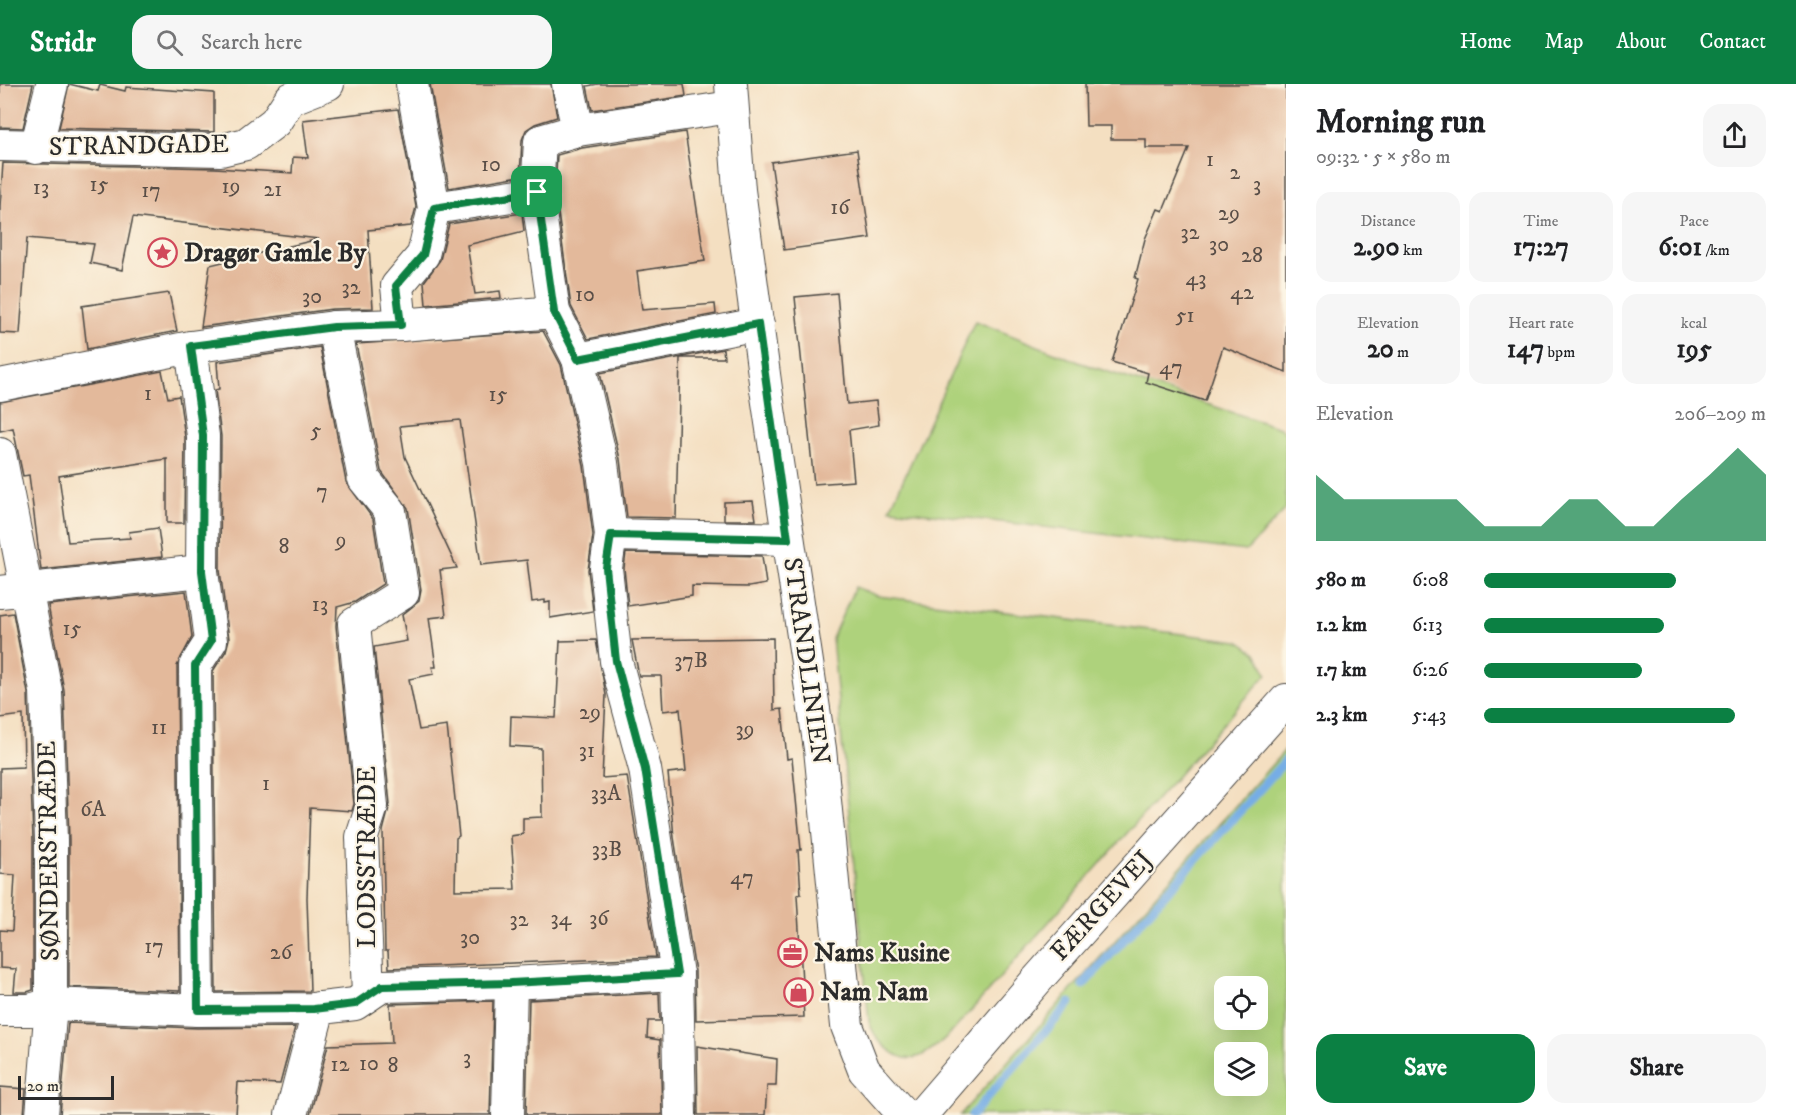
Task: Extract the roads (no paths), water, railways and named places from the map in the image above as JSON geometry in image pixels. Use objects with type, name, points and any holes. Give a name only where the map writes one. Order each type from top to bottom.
[{"type":"street","points":[[36,148],[52,84]]},
{"type":"street","name":"STRANDGADE","points":[[0,145],[36,148],[221,150],[246,144],[275,122],[290,91],[328,84]]},
{"type":"street","points":[[401,325],[396,286],[423,255],[434,208],[412,84]]},
{"type":"street","points":[[568,84],[578,130]]},
{"type":"street","points":[[680,1115],[677,974],[645,769],[616,661],[606,568],[611,535],[602,463],[578,359],[554,312],[537,192],[540,141],[578,130],[731,96]]},
{"type":"street","name":"STRANDLINIEN","points":[[731,96],[758,324],[820,749],[848,1026],[864,1070],[904,1115]]},
{"type":"street","points":[[434,208],[537,192]]},
{"type":"street","points":[[0,385],[191,346],[334,327],[401,325],[554,312]]},
{"type":"street","points":[[578,359],[758,324]]},
{"type":"street","name":"LODSSTRÆDE","points":[[334,327],[364,479],[390,511],[403,593],[354,624],[372,806],[362,837],[368,995]]},
{"type":"street","points":[[191,346],[203,436],[202,571],[211,641],[195,666],[198,1010]]},
{"type":"street","name":"SØNDERSTRÆDE","points":[[0,454],[13,591],[46,692],[51,840],[51,1004],[42,1115]]},
{"type":"street","points":[[611,535],[788,539]]},
{"type":"street","points":[[13,591],[202,571]]},
{"type":"street","name":"FÆRGEVEJ","points":[[921,1115],[1037,980],[1286,700]]},
{"type":"street","points":[[0,1010],[30,1010],[51,1004],[198,1010],[319,1008],[355,1004],[382,986],[511,983],[677,974]]},
{"type":"street","points":[[508,1115],[511,983]]},
{"type":"street","points":[[291,1115],[319,1008]]},
{"type":"waterway","points":[[1083,985],[1286,760]]},
{"type":"waterway","points":[[972,1115],[1070,1003]]},
{"type":"place","name":"Dragør Gamle By","points":[[163,253]]},
{"type":"place","name":"Nams Kusine","points":[[793,953]]},
{"type":"place","name":"Nam Nam","points":[[799,992]]}]
